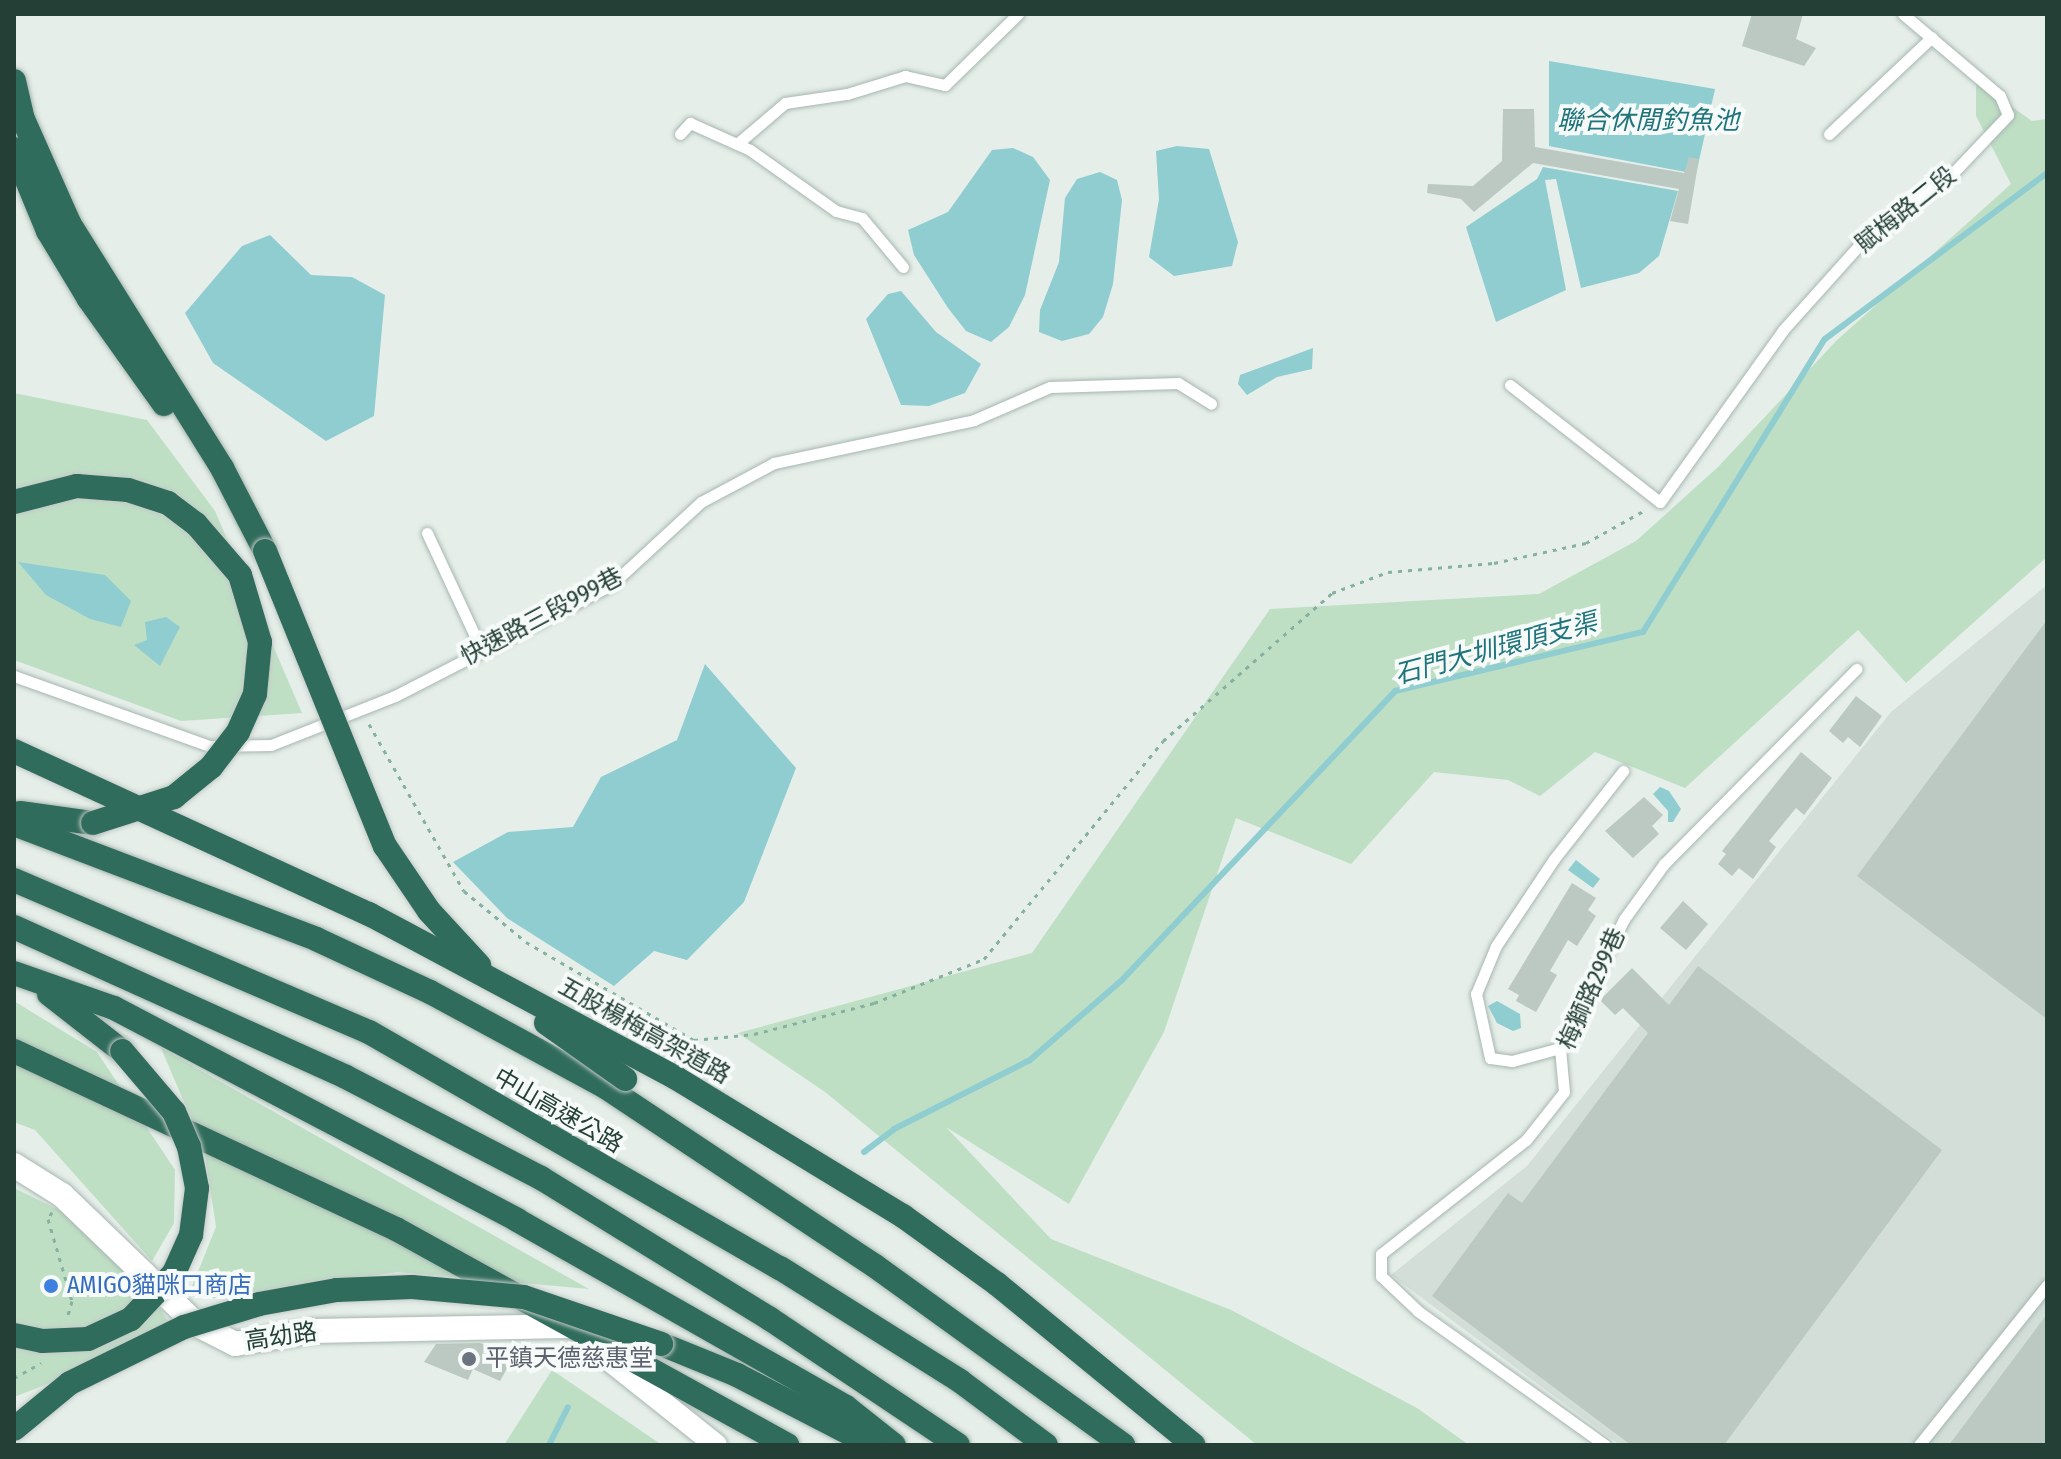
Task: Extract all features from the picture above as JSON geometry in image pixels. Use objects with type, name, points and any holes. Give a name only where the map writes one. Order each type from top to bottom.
[{"type":"highway","points":[[14,81],[23,119],[69,223],[222,468],[265,551],[379,832],[429,911],[522,1005],[756,1167],[875,1266]]},
{"type":"highway","points":[[14,149],[48,231],[89,299],[265,551]]},
{"type":"highway","points":[[14,502],[77,486],[128,490],[168,503],[196,524],[240,575],[260,642],[255,694],[238,732],[211,767],[174,797],[93,823],[14,811]]},
{"type":"highway","name":"五股楊梅高架道路","points":[[14,751],[369,914],[676,1078],[903,1216],[997,1284],[1194,1445]]},
{"type":"highway","points":[[14,824],[316,939],[430,992],[604,1086],[875,1266],[1123,1445]]},
{"type":"highway","name":"中山高速公路","points":[[14,880],[369,1032],[780,1268],[960,1381],[1046,1445]]},
{"type":"highway","points":[[14,927],[346,1077],[541,1178],[770,1319],[958,1445]]},
{"type":"highway","points":[[14,1335],[88,1339],[131,1319],[174,1273],[191,1235],[197,1188],[189,1147],[174,1112],[122,1051],[24,978]]},
{"type":"highway","points":[[24,978],[114,1008],[503,1212],[846,1407],[894,1445]]},
{"type":"highway","points":[[14,1051],[396,1229],[787,1445]]},
{"type":"highway","points":[[14,1429],[70,1383],[184,1327],[259,1304],[337,1290],[412,1287],[524,1297],[661,1344],[737,1375],[872,1445]]},
{"type":"street","name":"高幼路","points":[[14,1165],[62,1195],[196,1324],[235,1344],[312,1331],[566,1326]]},
{"type":"street","points":[[566,1326],[716,1445]]},
{"type":"lane","points":[[737,144],[785,103],[847,94],[905,76],[945,85],[1018,14]]},
{"type":"lane","name":"賦梅路二段","points":[[1660,502],[1783,330],[1861,243],[1953,173],[2001,127],[2008,115],[2000,96],[1903,14]]},
{"type":"lane","points":[[1829,134],[1932,37]]},
{"type":"lane","points":[[680,134],[690,123],[737,144],[836,211],[862,218],[903,267]]},
{"type":"lane","name":"快速路三段999巷","points":[[14,676],[210,746],[271,745],[362,710],[611,585],[701,502],[774,463],[974,420],[1050,387],[1178,383],[1211,404]]},
{"type":"lane","points":[[1510,385],[1660,502]]},
{"type":"lane","points":[[427,533],[481,649]]},
{"type":"lane","name":"梅獅路299巷","points":[[1605,1445],[1418,1311],[1381,1276],[1381,1254],[1526,1140],[1564,1092],[1560,1048],[1624,919],[1664,864],[1856,669]]},
{"type":"lane","points":[[1560,1048],[1512,1061],[1490,1058],[1476,994],[1512,921],[1623,771]]},
{"type":"lane","points":[[1919,1445],[2047,1285]]},
{"type":"path","points":[[362,710],[464,891],[526,942],[694,1040],[754,1034],[874,1003],[984,959],[1163,741],[1332,593],[1388,572],[1494,563],[1586,543],[1660,502]]},
{"type":"path","points":[[62,1195],[48,1219],[72,1301],[64,1328]]},
{"type":"path","points":[[14,1378],[37,1368],[44,1358]]},
{"type":"shaded area","points":[[2047,585],[2047,1445],[1620,1445],[1391,1275],[1527,1166],[1891,712]]},
{"type":"green space","points":[[1976,81],[2032,121],[2047,119],[2047,557],[1906,683],[1858,630],[1685,788],[1595,752],[1540,796],[1508,780],[1434,772],[1351,864],[1236,818],[1164,1032],[1069,1204],[946,1127],[1051,1239],[1231,1310],[1417,1408],[1469,1445],[1257,1445],[825,1092],[738,1033],[1032,953],[1270,609],[1539,594],[1636,541],[1718,467],[1836,341],[2011,184],[1976,116]]},
{"type":"green space","points":[[14,393],[147,420],[215,511],[302,713],[181,721],[14,660]]},
{"type":"green space","points":[[14,1001],[97,1052],[175,1170],[174,1223],[152,1261],[35,1130],[14,1122]]},
{"type":"green space","points":[[161,1048],[589,1289],[398,1272],[207,1299],[191,1289],[216,1227],[204,1149]]},
{"type":"green space","points":[[14,1188],[63,1212],[158,1305],[176,1334],[14,1397]]},
{"type":"green space","points":[[552,1370],[662,1445],[504,1445]]},
{"type":"water","name":"聯合休閒釣魚池","points":[[1549,61],[1715,89],[1696,174],[1549,146]]},
{"type":"water","points":[[1177,146],[1209,149],[1238,242],[1232,266],[1174,276],[1149,257],[1159,199],[1156,151]]},
{"type":"water","points":[[1013,148],[1033,157],[1050,180],[1025,295],[1009,327],[991,342],[966,331],[948,308],[914,255],[908,230],[948,212],[992,150]]},
{"type":"water","points":[[1543,167],[1678,191],[1659,256],[1639,273],[1581,288],[1556,179],[1545,180],[1566,290],[1496,322],[1466,227],[1537,179]]},
{"type":"water","points":[[1100,172],[1117,180],[1122,200],[1113,284],[1103,317],[1089,334],[1062,341],[1039,332],[1040,310],[1059,262],[1065,198],[1077,179]]},
{"type":"water","points":[[270,235],[311,275],[352,277],[385,295],[374,416],[326,441],[213,363],[185,313],[242,246]]},
{"type":"water","points":[[901,291],[936,332],[981,364],[965,393],[929,406],[901,405],[866,319],[888,294]]},
{"type":"water","points":[[1313,348],[1312,369],[1277,377],[1247,395],[1238,384],[1240,375]]},
{"type":"water","points":[[18,562],[105,575],[131,601],[121,627],[90,619],[46,595]]},
{"type":"water","points":[[166,617],[180,627],[160,666],[134,645],[147,640],[145,622]]},
{"type":"water","points":[[705,664],[796,768],[744,902],[687,960],[654,951],[614,986],[507,918],[453,862],[508,832],[573,827],[601,777],[677,740]]},
{"type":"water","points":[[1660,787],[1669,791],[1681,809],[1673,822],[1668,822],[1668,811],[1653,794]]},
{"type":"water","points":[[1576,860],[1600,879],[1593,888],[1568,870]]},
{"type":"water","points":[[1497,1001],[1520,1014],[1521,1028],[1513,1031],[1497,1023],[1488,1006]]},
{"type":"building","points":[[1752,14],[1803,14],[1796,39],[1816,48],[1804,66],[1742,46]]},
{"type":"building","points":[[1503,109],[1534,109],[1535,147],[1684,173],[1689,157],[1699,159],[1688,224],[1670,221],[1679,189],[1533,163],[1474,212],[1461,199],[1427,193],[1428,184],[1473,186],[1502,161]]},
{"type":"building","points":[[2047,620],[2047,1019],[1857,876]]},
{"type":"building","points":[[1856,696],[1882,716],[1860,747],[1848,737],[1843,743],[1829,731]]},
{"type":"building","points":[[1801,752],[1832,778],[1804,815],[1796,808],[1769,841],[1776,847],[1753,879],[1739,868],[1732,876],[1718,864],[1726,854],[1722,851]]},
{"type":"building","points":[[1644,797],[1663,815],[1652,826],[1659,834],[1633,858],[1605,831]]},
{"type":"building","points":[[1572,883],[1596,898],[1588,910],[1596,916],[1577,946],[1568,940],[1550,971],[1557,975],[1536,1012],[1516,1001],[1519,995],[1508,989]]},
{"type":"building","points":[[1683,901],[1708,924],[1686,950],[1660,928]]},
{"type":"building","points":[[1698,966],[1942,1150],[1724,1445],[1631,1445],[1432,1296],[1508,1193],[1522,1203],[1648,1033],[1623,1008],[1615,1015],[1600,1000],[1632,968],[1669,1005]]},
{"type":"building","points":[[2047,1314],[2047,1445],[1949,1445]]},
{"type":"building","name":"平鎮天德慈惠堂","points":[[480,1343],[514,1356],[500,1381],[473,1369],[468,1380],[424,1362],[436,1344]]},
{"type":"waterway","name":"石門大圳環頂支渠","points":[[864,1152],[894,1129],[1030,1060],[1122,980],[1395,691],[1643,632],[1825,339],[2047,173]]},
{"type":"waterway","name":"石門大圳環頂支渠","points":[[549,1445],[568,1407]]},
{"type":"place","name":"AMIGO貓咪口商店","points":[[51,1286]]},
{"type":"place","name":"平鎮天德慈惠堂","points":[[469,1359]]}]
